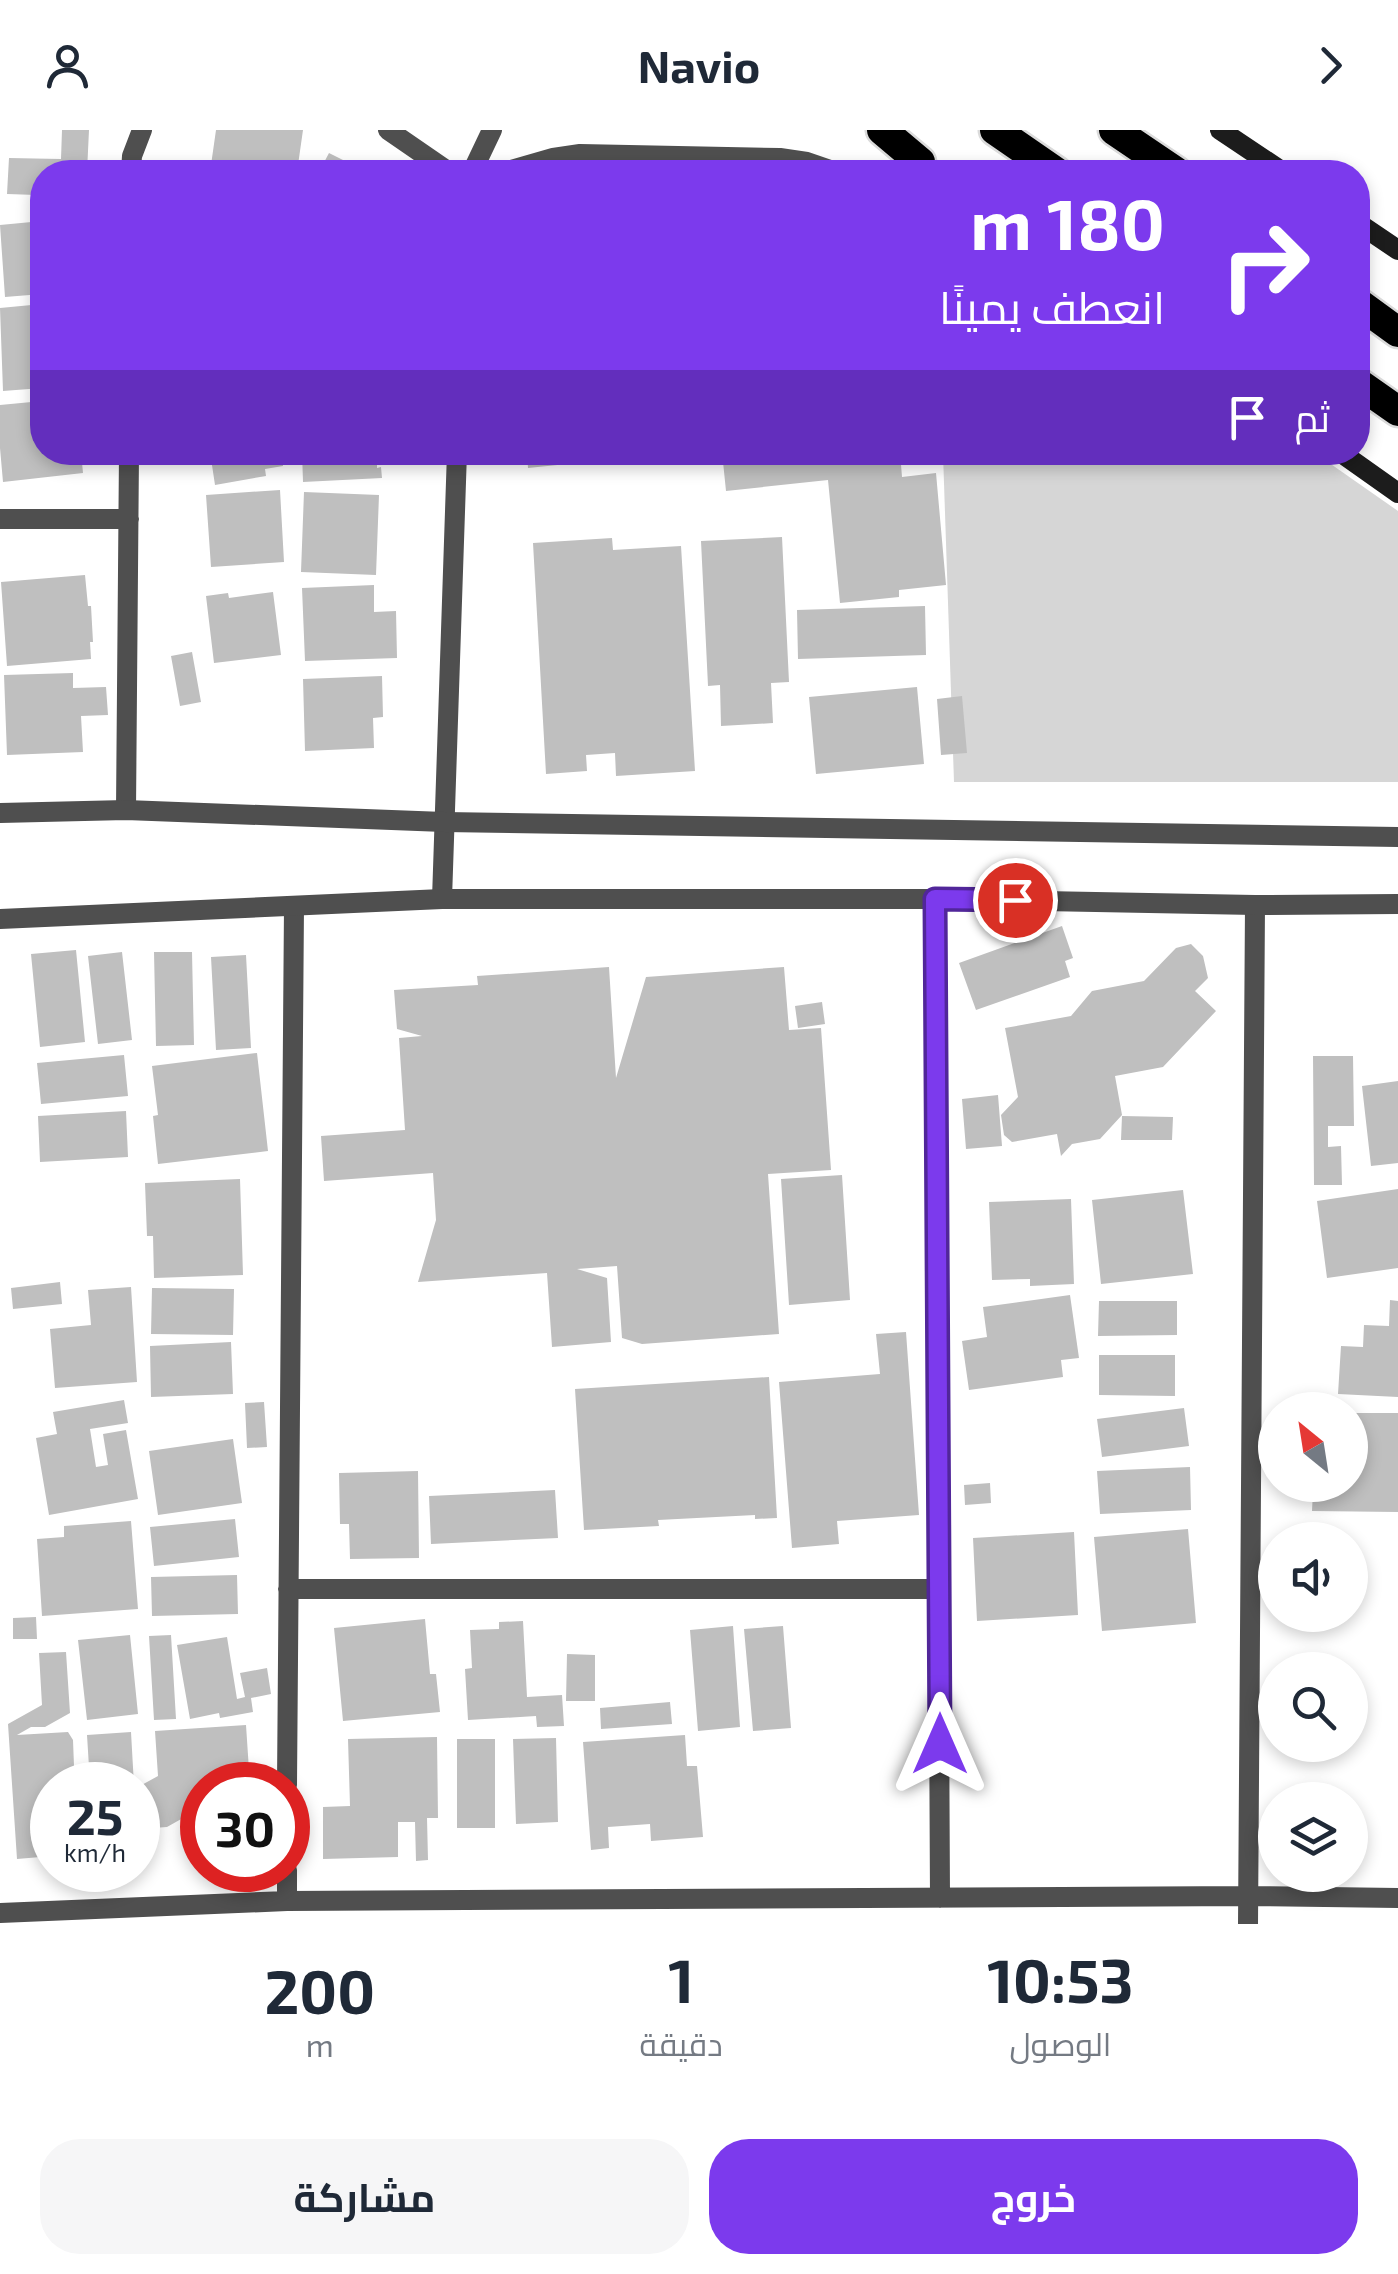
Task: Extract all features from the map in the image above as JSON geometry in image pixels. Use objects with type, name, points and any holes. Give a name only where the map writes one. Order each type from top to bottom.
[{"type":"highway","points":[[882,130],[918,160]]},
{"type":"highway","points":[[995,130],[1039,160]]},
{"type":"highway","points":[[1114,130],[1158,160]]},
{"type":"highway","points":[[1370,312],[1398,332]]},
{"type":"highway","points":[[1370,391],[1398,411]]},
{"type":"main road","points":[[874,130],[917,160]]},
{"type":"main road","points":[[1220,130],[1265,160]]},
{"type":"main road","points":[[1370,231],[1398,250]]},
{"type":"main road","points":[[1358,465],[1398,493]]},
{"type":"street","points":[[132,160],[142,130]]},
{"type":"street","points":[[388,130],[432,160]]},
{"type":"street","points":[[478,160],[492,130]]},
{"type":"street","points":[[126,810],[129,465]]},
{"type":"street","points":[[442,899],[457,465]]},
{"type":"street","points":[[0,519],[129,519]]},
{"type":"street","points":[[0,813],[126,810],[444,822],[1398,837]]},
{"type":"street","points":[[0,919],[442,899],[1398,904]]},
{"type":"street","points":[[935,899],[940,1898]]},
{"type":"street","points":[[1248,1924],[1255,905]]},
{"type":"street","points":[[288,1762],[294,906]]},
{"type":"street","points":[[288,1589],[940,1589]]},
{"type":"street","points":[[287,1892],[287,1902]]},
{"type":"street","points":[[0,1913],[287,1902],[1398,1898]]},
{"type":"lane","points":[[543,160],[580,153],[807,160]]},
{"type":"shaded area","points":[[943,465],[1332,465],[1398,511],[1398,782],[954,782]]},
{"type":"building","points":[[62,130],[89,130],[88,160],[30,160],[30,195],[7,194],[9,158],[61,159]]},
{"type":"building","points":[[216,130],[303,130],[299,160],[212,160]]},
{"type":"building","points":[[30,222],[30,295],[5,297],[0,225]]},
{"type":"building","points":[[30,305],[30,389],[3,391],[0,308]]},
{"type":"building","points":[[30,402],[30,465],[82,465],[83,473],[3,482],[0,405]]},
{"type":"building","points":[[212,465],[283,465],[265,469],[266,476],[215,485]]},
{"type":"building","points":[[302,465],[381,467],[382,478],[303,482]]},
{"type":"building","points":[[723,465],[901,465],[902,477],[936,473],[946,585],[899,590],[899,597],[840,603],[828,480],[726,491]]},
{"type":"building","points":[[280,490],[284,562],[211,567],[206,495]]},
{"type":"building","points":[[304,492],[379,495],[376,575],[301,572]]},
{"type":"building","points":[[782,537],[789,682],[771,683],[773,723],[721,726],[720,685],[708,686],[701,541]]},
{"type":"building","points":[[612,538],[613,550],[681,546],[695,771],[616,776],[615,753],[586,755],[587,771],[546,774],[533,543]]},
{"type":"building","points":[[85,575],[91,606],[91,659],[7,666],[1,582]]},
{"type":"building","points":[[374,585],[374,612],[396,611],[397,658],[305,661],[302,588]]},
{"type":"building","points":[[273,592],[281,655],[214,663],[206,596],[228,593],[229,598]]},
{"type":"building","points":[[925,606],[926,655],[798,659],[797,610]]},
{"type":"building","points":[[192,652],[201,702],[180,706],[171,656]]},
{"type":"building","points":[[73,673],[73,688],[106,687],[108,715],[81,716],[83,752],[7,755],[4,675]]},
{"type":"building","points":[[382,676],[383,717],[373,718],[374,748],[305,751],[303,679]]},
{"type":"building","points":[[917,687],[924,764],[816,774],[809,697]]},
{"type":"building","points":[[962,696],[967,753],[941,755],[937,699]]},
{"type":"building","points":[[1062,926],[1073,958],[1065,961],[1070,977],[976,1010],[959,963]]},
{"type":"building","points":[[1191,944],[1203,956],[1208,978],[1195,991],[1216,1011],[1163,1067],[1115,1076],[1122,1115],[1100,1139],[1072,1144],[1061,1156],[1057,1134],[1012,1142],[1004,1135],[1001,1115],[1018,1097],[1005,1028],[1071,1016],[1092,991],[1144,981],[1176,948]]},
{"type":"building","points":[[76,950],[85,1042],[40,1047],[31,954]]},
{"type":"building","points":[[122,952],[132,1040],[98,1044],[88,956]]},
{"type":"building","points":[[154,952],[192,952],[194,1045],[156,1046]]},
{"type":"building","points":[[246,955],[251,1048],[216,1050],[211,957]]},
{"type":"building","points":[[609,967],[616,1078],[646,977],[784,967],[789,1030],[821,1028],[831,1170],[768,1174],[779,1334],[642,1344],[622,1338],[617,1266],[577,1269],[607,1278],[611,1342],[552,1347],[547,1273],[418,1282],[436,1220],[433,1173],[324,1181],[321,1136],[405,1130],[399,1038],[422,1036],[397,1029],[394,990],[478,985],[477,976]]},
{"type":"building","points":[[822,1002],[825,1024],[798,1028],[795,1006]]},
{"type":"building","points":[[257,1053],[268,1151],[158,1164],[152,1066]]},
{"type":"building","points":[[124,1055],[128,1096],[41,1104],[37,1063]]},
{"type":"building","points":[[1313,1056],[1353,1056],[1354,1126],[1328,1126],[1328,1147],[1341,1146],[1342,1185],[1314,1185]]},
{"type":"building","points":[[1398,1081],[1398,1163],[1371,1166],[1362,1086]]},
{"type":"building","points":[[998,1095],[1002,1146],[966,1149],[962,1099]]},
{"type":"building","points":[[126,1111],[128,1157],[40,1162],[38,1116]]},
{"type":"building","points":[[1122,1116],[1173,1117],[1172,1140],[1121,1140]]},
{"type":"building","points":[[842,1175],[850,1300],[789,1305],[781,1179]]},
{"type":"building","points":[[240,1179],[243,1275],[154,1278],[153,1236],[147,1236],[145,1183]]},
{"type":"building","points":[[1398,1189],[1398,1268],[1327,1278],[1317,1201]]},
{"type":"building","points":[[1183,1190],[1193,1274],[1101,1284],[1092,1200]]},
{"type":"building","points":[[1071,1199],[1074,1284],[1030,1286],[1030,1279],[992,1280],[989,1202]]},
{"type":"building","points":[[60,1282],[62,1304],[13,1309],[11,1288]]},
{"type":"building","points":[[131,1287],[137,1382],[55,1388],[50,1329],[91,1325],[88,1290]]},
{"type":"building","points":[[152,1288],[234,1289],[233,1335],[151,1334]]},
{"type":"building","points":[[1070,1295],[1079,1358],[1061,1360],[1063,1377],[969,1390],[962,1341],[987,1337],[983,1307]]},
{"type":"building","points":[[1390,1300],[1398,1301],[1398,1397],[1338,1392],[1341,1346],[1363,1347],[1364,1325],[1389,1326]]},
{"type":"building","points":[[1099,1301],[1177,1301],[1177,1335],[1098,1336]]},
{"type":"building","points":[[906,1332],[919,1515],[837,1521],[839,1544],[792,1548],[779,1382],[880,1374],[876,1334]]},
{"type":"building","points":[[231,1342],[233,1394],[151,1397],[150,1346]]},
{"type":"building","points":[[1099,1355],[1175,1355],[1175,1396],[1099,1395]]},
{"type":"building","points":[[769,1377],[777,1518],[755,1519],[755,1515],[658,1520],[659,1526],[584,1530],[575,1389]]},
{"type":"building","points":[[124,1400],[128,1423],[90,1429],[96,1467],[108,1465],[103,1434],[126,1430],[138,1499],[49,1515],[36,1438],[57,1434],[53,1412]]},
{"type":"building","points":[[264,1402],[267,1447],[247,1448],[245,1403]]},
{"type":"building","points":[[1184,1408],[1189,1446],[1102,1457],[1097,1419]]},
{"type":"building","points":[[1368,1413],[1398,1413],[1398,1512],[1312,1511],[1312,1502],[1368,1502]]},
{"type":"building","points":[[233,1439],[242,1503],[158,1515],[149,1451]]},
{"type":"building","points":[[1190,1467],[1191,1510],[1100,1514],[1097,1471]]},
{"type":"building","points":[[418,1471],[419,1558],[350,1559],[349,1524],[340,1524],[339,1473]]},
{"type":"building","points":[[990,1483],[991,1503],[965,1505],[964,1485]]},
{"type":"building","points":[[555,1490],[558,1538],[431,1544],[429,1496]]},
{"type":"building","points":[[235,1519],[239,1557],[154,1566],[150,1527]]},
{"type":"building","points":[[131,1521],[138,1609],[42,1616],[37,1539],[64,1537],[64,1526]]},
{"type":"building","points":[[1188,1529],[1196,1623],[1102,1631],[1094,1537]]},
{"type":"building","points":[[1074,1532],[1078,1615],[977,1621],[973,1538]]},
{"type":"building","points":[[237,1575],[238,1614],[152,1616],[151,1577]]},
{"type":"building","points":[[36,1617],[37,1639],[13,1639],[13,1618]]},
{"type":"building","points":[[425,1619],[430,1674],[436,1674],[440,1712],[343,1721],[334,1628]]},
{"type":"building","points":[[523,1621],[527,1697],[562,1695],[564,1726],[537,1727],[536,1716],[468,1720],[465,1669],[472,1668],[470,1630],[499,1629],[499,1622]]},
{"type":"building","points":[[733,1626],[740,1727],[698,1731],[690,1630]]},
{"type":"building","points":[[783,1626],[791,1728],[753,1731],[744,1629]]},
{"type":"building","points":[[130,1635],[138,1714],[87,1720],[78,1640]]},
{"type":"building","points":[[171,1635],[176,1719],[154,1720],[149,1636]]},
{"type":"building","points":[[227,1637],[237,1699],[245,1697],[240,1673],[267,1668],[271,1694],[251,1698],[253,1712],[190,1719],[177,1645]]},
{"type":"building","points":[[66,1652],[70,1713],[45,1727],[31,1727],[17,1735],[68,1732],[73,1740],[74,1762],[30,1762],[30,1858],[17,1859],[8,1724],[42,1705],[39,1653]]},
{"type":"building","points":[[567,1654],[595,1655],[595,1701],[566,1701]]},
{"type":"building","points":[[670,1702],[672,1724],[601,1729],[600,1708]]},
{"type":"building","points":[[246,1725],[248,1762],[180,1762],[180,1820],[160,1827],[160,1762],[155,1731]]},
{"type":"building","points":[[131,1732],[133,1762],[89,1762],[87,1735]]},
{"type":"building","points":[[685,1735],[687,1766],[697,1766],[703,1837],[651,1841],[650,1824],[608,1827],[609,1848],[591,1850],[583,1742]]},
{"type":"building","points":[[437,1737],[438,1818],[427,1818],[428,1860],[416,1861],[415,1822],[398,1822],[398,1857],[323,1859],[323,1807],[350,1806],[348,1739]]},
{"type":"building","points":[[556,1738],[558,1822],[516,1824],[513,1739]]},
{"type":"building","points":[[457,1739],[495,1739],[495,1828],[457,1828]]},
{"type":"route","points":[[940,1744],[935,899],[1015,900]]}]
